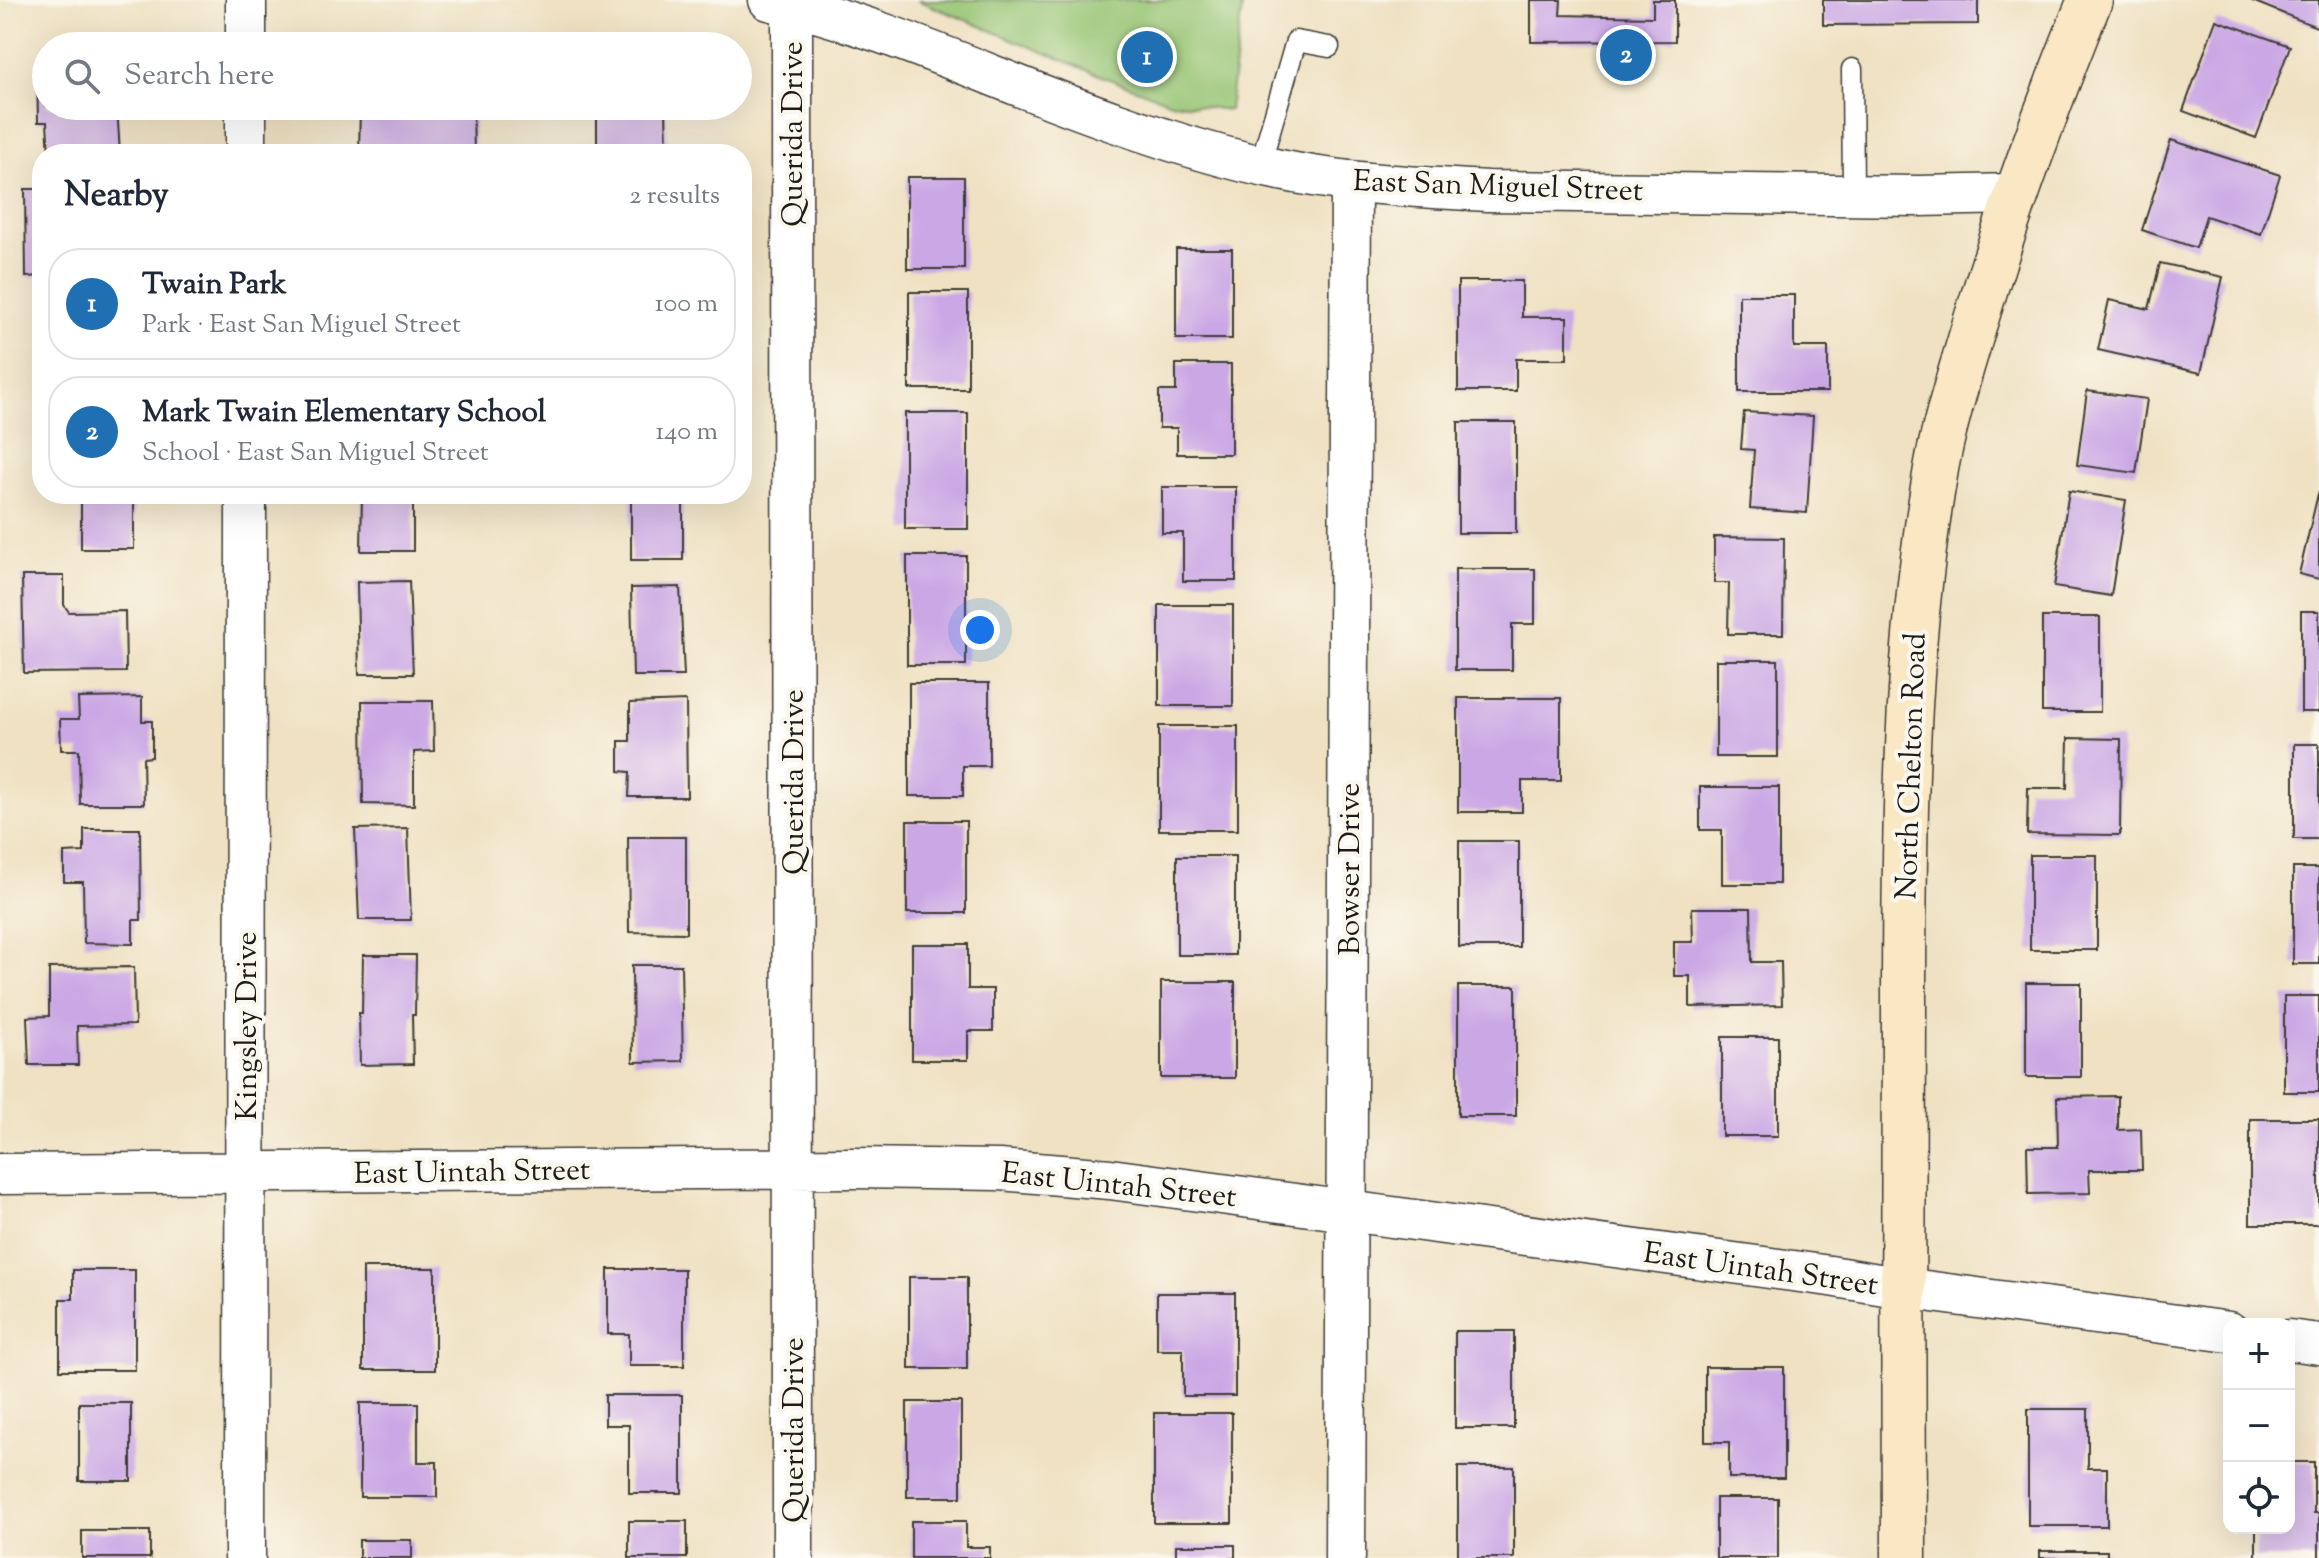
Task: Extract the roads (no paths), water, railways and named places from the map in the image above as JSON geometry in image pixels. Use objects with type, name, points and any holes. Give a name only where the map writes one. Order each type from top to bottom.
[{"type":"main road","name":"North Chelton Road","points":[[1904,1558],[1904,874],[1915,634],[1925,536],[1937,464],[1958,379],[2016,194],[2090,0]]},
{"type":"street","points":[[246,0],[246,32]]},
{"type":"street","name":"East San Miguel Street","points":[[780,3],[856,24],[1118,123],[1217,154],[1351,181],[1487,191],[2016,194]]},
{"type":"street","name":"Querida Drive","points":[[780,3],[793,1168],[793,1558]]},
{"type":"street","points":[[246,120],[246,144]]},
{"type":"street","name":"Bowser Drive","points":[[1345,1558],[1351,181]]},
{"type":"street","name":"Kingsley Drive","points":[[245,1558],[246,504]]},
{"type":"street","name":"East Uintah Street","points":[[0,1174],[793,1168],[999,1170],[1110,1179],[2223,1331]]},
{"type":"street","points":[[2295,1341],[2319,1344]]},
{"type":"lane","points":[[1260,165],[1296,41],[1329,47]]},
{"type":"lane","points":[[1852,69],[1853,194]]},
{"type":"place","name":"Mark Twain Elementary School","points":[[1626,55]]},
{"type":"place","name":"Twain Park","points":[[1147,57]]}]
